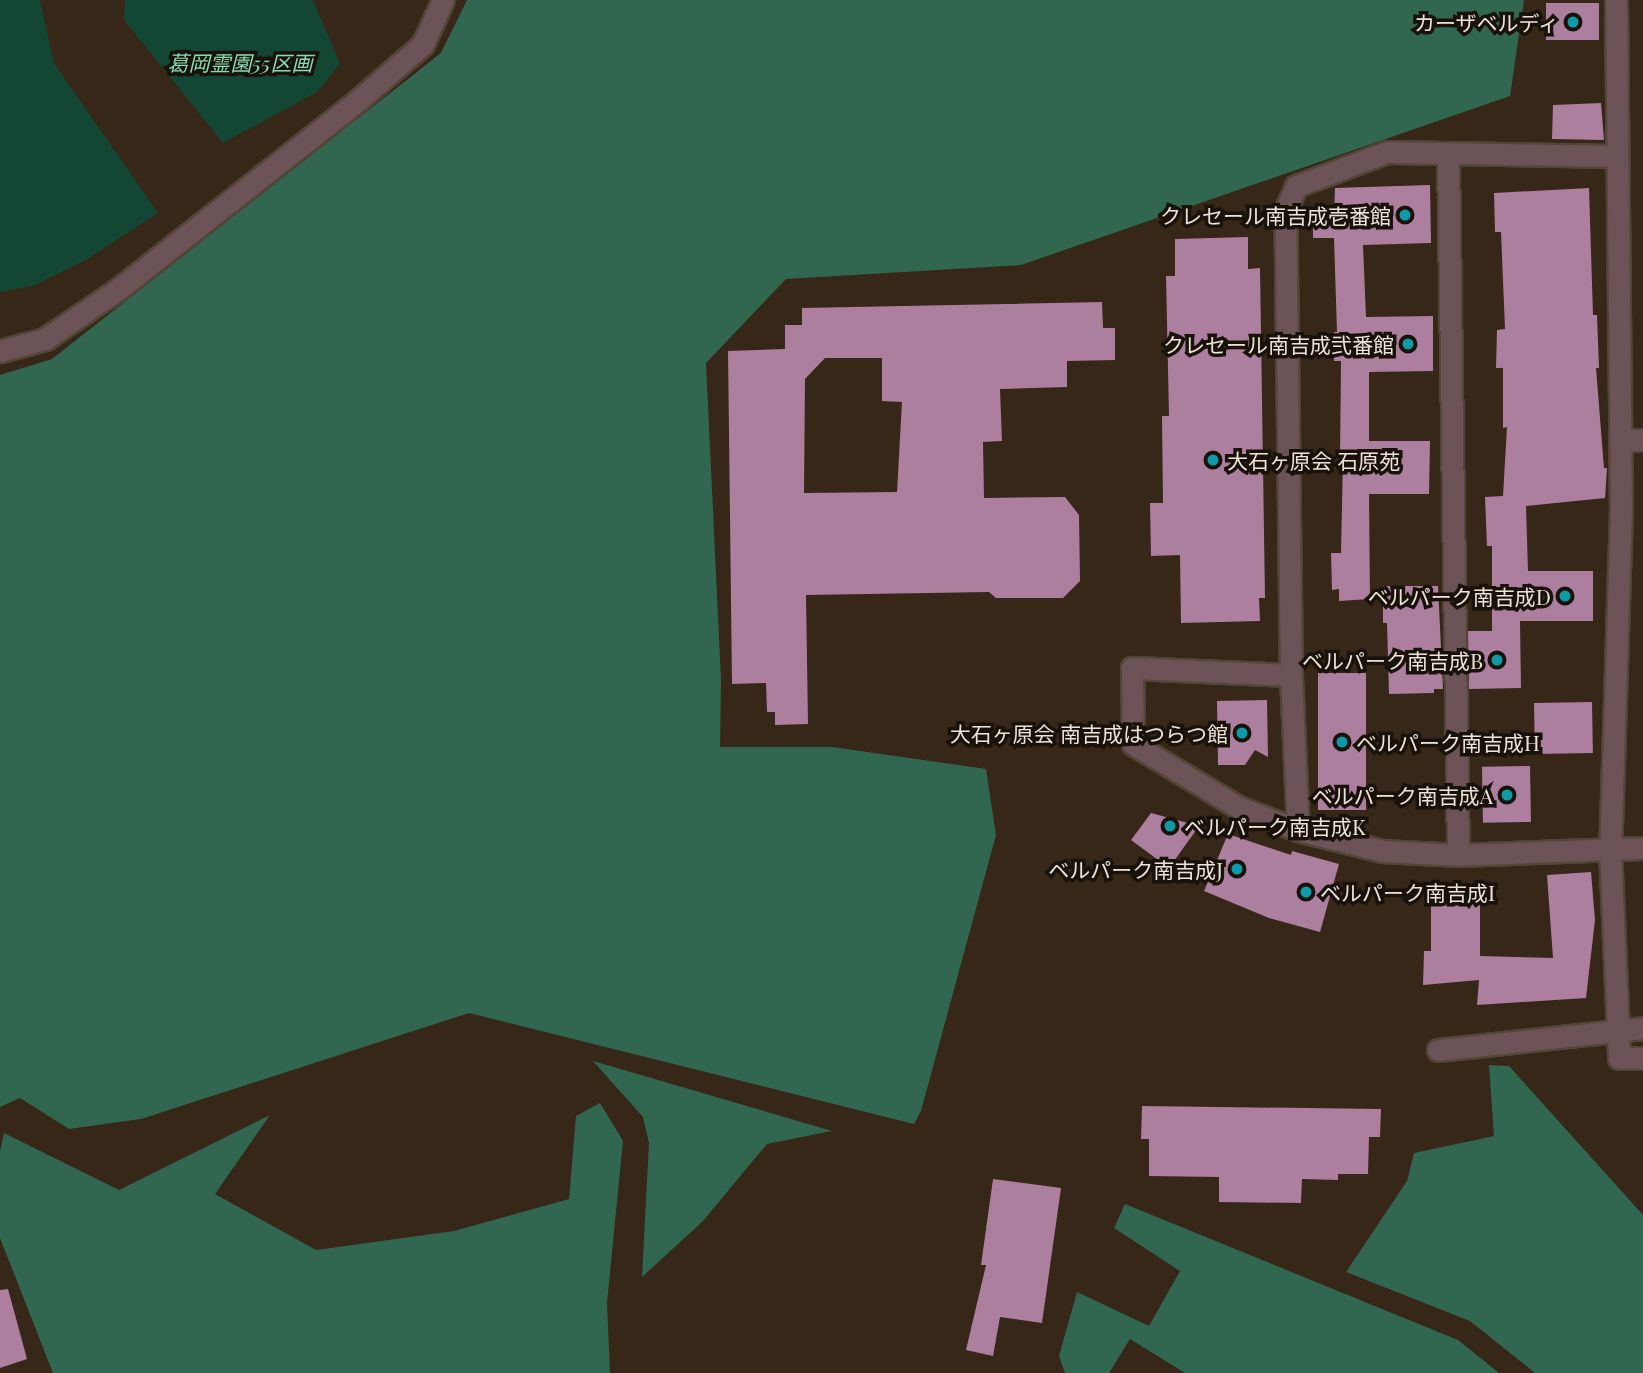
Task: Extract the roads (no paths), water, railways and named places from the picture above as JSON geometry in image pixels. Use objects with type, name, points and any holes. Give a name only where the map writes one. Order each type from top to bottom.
[{"type":"street","points":[[0,351],[45,339],[120,288],[235,194],[355,103],[423,44],[443,0]]},
{"type":"street","points":[[1616,0],[1621,508],[1610,849],[1620,1028],[1619,1058],[1643,1058]]},
{"type":"street","points":[[1298,830],[1291,675],[1285,211],[1296,186],[1387,152],[1616,156]]},
{"type":"street","points":[[1448,155],[1458,855]]},
{"type":"street","points":[[1620,440],[1643,440]]},
{"type":"street","points":[[1291,675],[1132,668],[1133,744],[1238,807],[1298,830],[1382,851],[1458,855],[1643,848]]},
{"type":"street","points":[[1438,1050],[1620,1028],[1643,1028]]},
{"type":"place","name":"カーザベルディ","points":[[1573,22]]},
{"type":"place","name":"クレセール南吉成壱番館","points":[[1405,215]]},
{"type":"place","name":"クレセール南吉成弐番館","points":[[1408,344]]},
{"type":"place","name":"大石ヶ原会 石原苑","points":[[1213,460]]},
{"type":"place","name":"ベルパーク南吉成D","points":[[1565,596]]},
{"type":"place","name":"ベルパーク南吉成B","points":[[1497,660]]},
{"type":"place","name":"大石ヶ原会 南吉成はつらつ館","points":[[1242,733]]},
{"type":"place","name":"ベルパーク南吉成H","points":[[1342,742]]},
{"type":"place","name":"ベルパーク南吉成A","points":[[1507,795]]},
{"type":"place","name":"ベルパーク南吉成K","points":[[1170,826]]},
{"type":"place","name":"ベルパーク南吉成J","points":[[1237,869]]},
{"type":"place","name":"ベルパーク南吉成I","points":[[1306,892]]},
{"type":"park label","name":"葛岡霊園55区画","points":[[240,62]]}]
